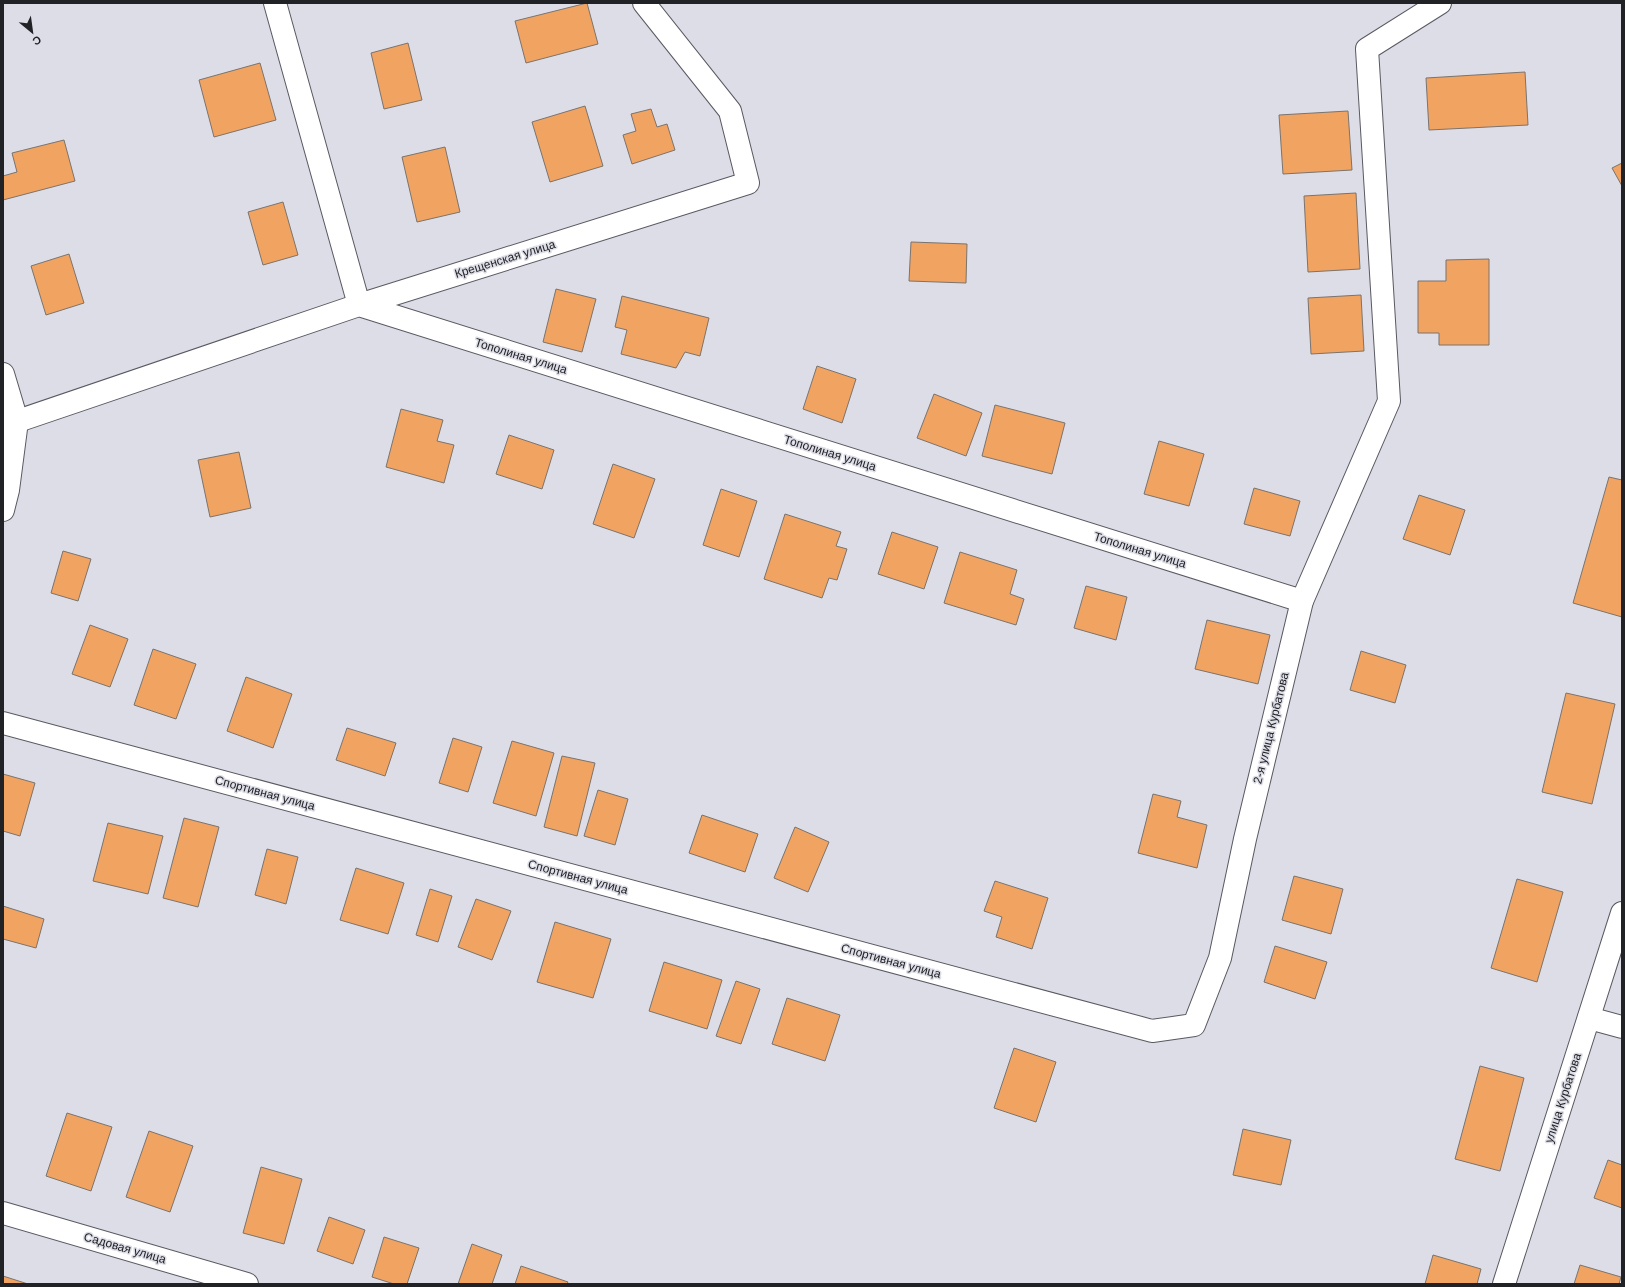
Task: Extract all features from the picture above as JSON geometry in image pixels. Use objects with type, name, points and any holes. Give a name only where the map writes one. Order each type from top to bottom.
[{"type":"street","points":[[10,423],[359,305],[275,3]]},
{"type":"street","name":"Крещенская улица","points":[[359,305],[748,183],[730,111],[644,3]]},
{"type":"street","name":"2-я улица Курбатова","points":[[1152,1031],[1194,1025],[1220,958],[1244,839],[1302,600],[1389,401],[1366,49],[1440,3]]},
{"type":"street","name":"Тополиная улица","points":[[359,305],[1302,600]]},
{"type":"street","points":[[3,374],[10,423],[8,490],[3,510]]},
{"type":"street","name":"Спортивная улица","points":[[3,723],[1152,1031]]},
{"type":"street","name":"улица Курбатова","points":[[1504,1284],[1622,913]]},
{"type":"street","points":[[1589,1018],[1622,1027]]},
{"type":"street","name":"Садовая улица","points":[[3,1212],[247,1284]]},
{"type":"building","points":[[587,3],[598,44],[526,63],[515,21]]},
{"type":"building","points":[[408,43],[422,100],[384,109],[371,53]]},
{"type":"building","points":[[260,63],[276,120],[214,137],[199,80]]},
{"type":"building","points":[[1525,72],[1528,125],[1429,130],[1426,78]]},
{"type":"building","points":[[585,106],[603,166],[550,182],[532,122]]},
{"type":"building","points":[[651,109],[657,127],[667,124],[675,150],[632,164],[623,135],[636,131],[631,114]]},
{"type":"building","points":[[1348,111],[1352,170],[1283,174],[1279,115]]},
{"type":"building","points":[[64,140],[75,181],[3,200],[3,176],[17,172],[12,153]]},
{"type":"building","points":[[445,147],[460,212],[417,222],[402,157]]},
{"type":"building","points":[[1622,163],[1622,186],[1612,168]]},
{"type":"building","points":[[1356,193],[1360,269],[1308,272],[1304,196]]},
{"type":"building","points":[[283,202],[298,255],[263,265],[248,212]]},
{"type":"building","points":[[911,242],[967,244],[966,283],[909,281]]},
{"type":"building","points":[[69,254],[84,303],[46,315],[31,266]]},
{"type":"building","points":[[1489,259],[1489,345],[1439,345],[1439,333],[1418,333],[1418,281],[1446,281],[1446,260]]},
{"type":"building","points":[[556,289],[596,299],[582,352],[543,342]]},
{"type":"building","points":[[1361,295],[1364,351],[1311,354],[1308,298]]},
{"type":"building","points":[[622,296],[709,318],[700,356],[685,352],[676,368],[621,354],[627,330],[615,327]]},
{"type":"building","points":[[817,366],[856,379],[842,423],[803,409]]},
{"type":"building","points":[[934,394],[982,413],[966,456],[917,438]]},
{"type":"building","points":[[995,405],[1065,423],[1052,474],[982,456]]},
{"type":"building","points":[[401,409],[443,420],[437,441],[454,445],[444,483],[386,467]]},
{"type":"building","points":[[509,435],[554,450],[542,489],[496,474]]},
{"type":"building","points":[[1159,441],[1204,454],[1189,506],[1144,494]]},
{"type":"building","points":[[239,452],[251,508],[210,517],[198,460]]},
{"type":"building","points":[[613,464],[655,479],[634,538],[593,524]]},
{"type":"building","points":[[1609,477],[1622,480],[1622,617],[1573,603]]},
{"type":"building","points":[[1254,488],[1300,501],[1290,536],[1244,524]]},
{"type":"building","points":[[721,489],[757,501],[739,557],[703,545]]},
{"type":"building","points":[[1419,495],[1465,510],[1450,555],[1403,539]]},
{"type":"building","points":[[785,514],[841,532],[836,546],[847,549],[837,580],[829,578],[822,598],[764,579]]},
{"type":"building","points":[[892,532],[938,547],[924,589],[878,574]]},
{"type":"building","points":[[63,551],[91,559],[78,601],[51,593]]},
{"type":"building","points":[[960,552],[1017,570],[1010,594],[1024,599],[1016,625],[944,603]]},
{"type":"building","points":[[1086,586],[1127,597],[1116,640],[1074,628]]},
{"type":"building","points":[[1207,620],[1270,635],[1258,684],[1195,669]]},
{"type":"building","points":[[90,625],[128,639],[110,687],[72,674]]},
{"type":"building","points":[[153,649],[196,664],[176,719],[134,705]]},
{"type":"building","points":[[1361,651],[1406,665],[1395,703],[1350,690]]},
{"type":"building","points":[[246,677],[292,694],[273,748],[227,731]]},
{"type":"building","points":[[1566,693],[1615,704],[1592,804],[1542,792]]},
{"type":"building","points":[[347,728],[396,743],[385,776],[336,760]]},
{"type":"building","points":[[453,738],[482,747],[468,792],[439,783]]},
{"type":"building","points":[[512,741],[554,753],[536,816],[493,803]]},
{"type":"building","points":[[562,756],[595,763],[577,836],[544,827]]},
{"type":"building","points":[[3,774],[35,783],[20,836],[3,831]]},
{"type":"building","points":[[598,790],[628,799],[615,845],[584,836]]},
{"type":"building","points":[[1153,794],[1181,801],[1177,817],[1207,825],[1197,868],[1138,853]]},
{"type":"building","points":[[702,815],[758,834],[745,872],[689,853]]},
{"type":"building","points":[[184,818],[219,827],[198,907],[163,898]]},
{"type":"building","points":[[108,823],[163,836],[148,894],[93,881]]},
{"type":"building","points":[[795,827],[829,842],[808,892],[774,878]]},
{"type":"building","points":[[267,849],[298,857],[286,904],[255,895]]},
{"type":"building","points":[[356,868],[404,883],[388,934],[340,920]]},
{"type":"building","points":[[1294,876],[1343,889],[1331,934],[1282,920]]},
{"type":"building","points":[[1517,879],[1563,892],[1537,982],[1491,968]]},
{"type":"building","points":[[995,881],[1048,898],[1032,949],[996,937],[1002,917],[984,911]]},
{"type":"building","points":[[430,889],[452,896],[438,942],[416,935]]},
{"type":"building","points":[[476,899],[511,911],[492,960],[458,947]]},
{"type":"building","points":[[3,906],[44,919],[36,948],[3,939]]},
{"type":"building","points":[[555,922],[611,939],[593,998],[537,982]]},
{"type":"building","points":[[1275,946],[1327,962],[1315,999],[1264,982]]},
{"type":"building","points":[[664,962],[722,980],[707,1029],[649,1011]]},
{"type":"building","points":[[736,981],[760,989],[741,1044],[716,1036]]},
{"type":"building","points":[[787,998],[840,1015],[825,1061],[772,1044]]},
{"type":"building","points":[[1014,1048],[1056,1062],[1036,1122],[994,1108]]},
{"type":"building","points":[[1480,1066],[1524,1078],[1500,1171],[1455,1159]]},
{"type":"building","points":[[67,1113],[112,1127],[91,1191],[46,1176]]},
{"type":"building","points":[[1243,1129],[1291,1140],[1281,1185],[1233,1175]]},
{"type":"building","points":[[149,1131],[193,1146],[170,1212],[126,1197]]},
{"type":"building","points":[[1608,1160],[1622,1165],[1622,1208],[1594,1198]]},
{"type":"building","points":[[261,1167],[302,1179],[284,1244],[243,1233]]},
{"type":"building","points":[[329,1217],[365,1230],[353,1264],[317,1251]]},
{"type":"building","points":[[384,1237],[419,1248],[407,1284],[394,1284],[372,1277]]},
{"type":"building","points":[[472,1244],[502,1255],[492,1284],[458,1284]]},
{"type":"building","points":[[1433,1255],[1481,1269],[1477,1284],[1425,1284]]},
{"type":"building","points":[[1580,1265],[1621,1277],[1619,1284],[1574,1284]]},
{"type":"building","points":[[521,1266],[568,1282],[567,1284],[515,1284]]},
{"type":"building","points":[[3,1276],[28,1284],[3,1284]]}]
